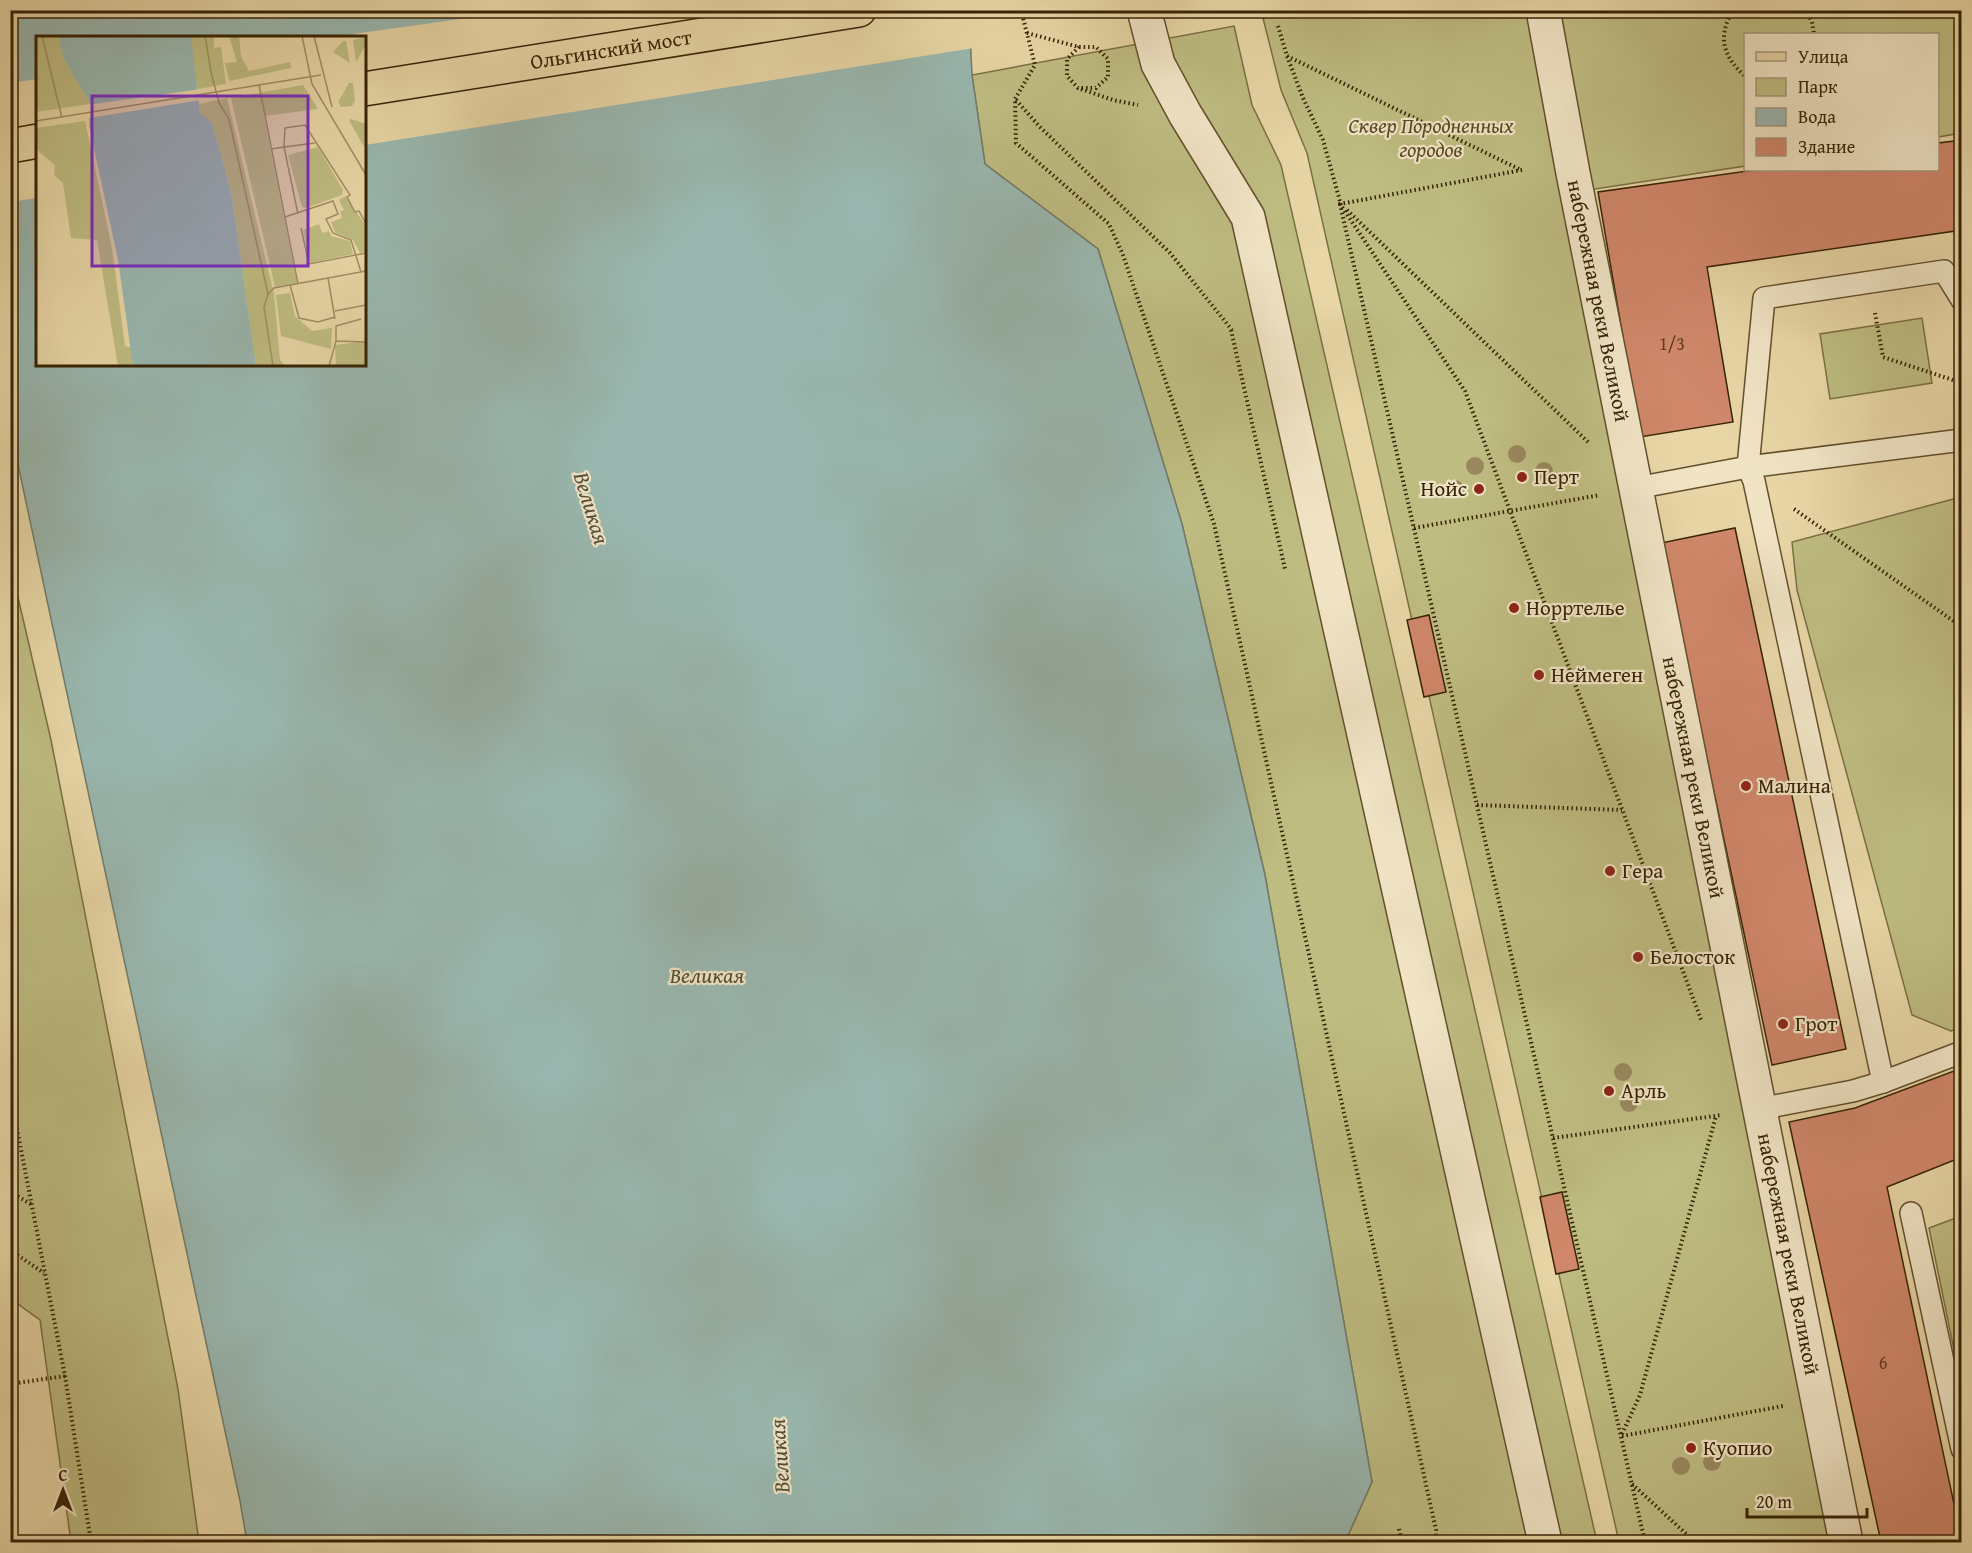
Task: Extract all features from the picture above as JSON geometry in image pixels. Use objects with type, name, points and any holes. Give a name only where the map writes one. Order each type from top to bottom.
[{"type":"main road","name":"Ольгинский мост","points":[[366,89],[859,10]]},
{"type":"main road","points":[[10,146],[36,141]]},
{"type":"street","points":[[1144,10],[1158,64],[1185,114],[1248,217],[1545,1542]]},
{"type":"street","name":"набережная реки Великой","points":[[1543,10],[1575,184],[1846,1542]]},
{"type":"lane","points":[[1883,1082],[1751,474],[1764,298],[1944,271],[1962,300]]},
{"type":"lane","points":[[1636,488],[1751,474],[1962,440]]},
{"type":"lane","points":[[1759,1109],[1853,1091],[1962,1052]]},
{"type":"lane","points":[[1911,1213],[1962,1449]]},
{"type":"path","points":[[1021,10],[1035,65],[1015,99],[1016,143],[1109,224],[1123,255],[1214,524],[1436,1530],[1436,1542]]},
{"type":"path","points":[[1733,10],[1726,21],[1723,37],[1726,53],[1734,66],[1744,74]]},
{"type":"path","points":[[1806,10],[1812,22],[1814,33]]},
{"type":"path","points":[[1278,26],[1303,98],[1323,140],[1340,204],[1645,1542]]},
{"type":"path","points":[[1024,33],[1079,47],[1096,47],[1108,59],[1108,77],[1096,88],[1078,88]]},
{"type":"path","points":[[1079,47],[1066,59],[1066,76],[1078,88],[1113,100]]},
{"type":"path","points":[[1287,56],[1522,170],[1340,204]]},
{"type":"path","points":[[1015,99],[1040,127],[1170,253],[1231,330],[1272,322]]},
{"type":"path","points":[[1340,204],[1594,448]]},
{"type":"path","points":[[1340,204],[1465,392],[1702,1024]]},
{"type":"path","points":[[1870,283],[1882,357],[1962,383]]},
{"type":"path","points":[[1751,474],[1962,627]]},
{"type":"path","points":[[1414,528],[1636,488]]},
{"type":"path","points":[[1477,805],[1622,810]]},
{"type":"path","points":[[10,1093],[65,1376],[91,1542]]},
{"type":"path","points":[[1553,1138],[1726,1115]]},
{"type":"path","points":[[1621,1436],[1640,1395],[1716,1116]]},
{"type":"path","points":[[10,1192],[32,1205]]},
{"type":"path","points":[[10,1250],[44,1273]]},
{"type":"path","points":[[10,1384],[65,1376]]},
{"type":"path","points":[[1621,1436],[1817,1399]]},
{"type":"path","points":[[1632,1484],[1695,1542]]},
{"type":"path","points":[[1399,1529],[1402,1542]]},
{"type":"green space","name":"Сквер Породненных городов","points":[[1307,10],[1533,11],[1834,1542],[1619,1542],[1307,153],[1281,90],[1263,18]]},
{"type":"green space","points":[[1543,11],[1961,11],[1961,133],[1939,137],[1939,33],[1744,33],[1744,166],[1576,192]]},
{"type":"green space","points":[[1234,26],[1252,105],[1281,165],[1597,1542],[1345,1542],[1372,1482],[1265,875],[1182,524],[1098,249],[985,164],[972,75]]},
{"type":"green space","points":[[1922,318],[1932,383],[1830,399],[1820,334]]},
{"type":"green space","points":[[1961,497],[1962,1027],[1951,1031],[1912,1015],[1797,590],[1792,542]]},
{"type":"green space","points":[[11,567],[51,740],[178,1389],[199,1542],[71,1542],[40,1320],[11,1299]]},
{"type":"green space","points":[[1961,1216],[1961,1384],[1929,1228]]},
{"type":"water","name":"Великая","points":[[10,11],[969,11],[972,75],[985,164],[1098,249],[1182,524],[1265,875],[1372,1482],[1345,1542],[247,1542],[11,432]]},
{"type":"pier","points":[[525,10],[972,10],[974,48],[366,145],[366,36],[339,36]]},
{"type":"pier","points":[[36,79],[36,198],[10,202],[11,83]]},
{"type":"building","points":[[1962,140],[1962,230],[1707,267],[1733,422],[1640,437],[1598,192],[1748,171],[1939,171],[1939,143]]},
{"type":"building","points":[[1735,528],[1846,1049],[1772,1065],[1661,543]]},
{"type":"building","points":[[1429,615],[1446,692],[1424,697],[1407,620]]},
{"type":"building","points":[[1962,1068],[1962,1157],[1887,1187],[1962,1542],[1881,1542],[1789,1122],[1855,1108]]},
{"type":"building","points":[[1562,1192],[1579,1269],[1556,1274],[1540,1197]]},
{"type":"place","name":"Перт","points":[[1522,477]]},
{"type":"place","name":"Нойс","points":[[1479,489]]},
{"type":"place","name":"Норртелье","points":[[1514,608]]},
{"type":"place","name":"Неймеген","points":[[1539,675]]},
{"type":"place","name":"Малина","points":[[1746,786]]},
{"type":"place","name":"Гера","points":[[1610,871]]},
{"type":"place","name":"Белосток","points":[[1638,957]]},
{"type":"place","name":"Грот","points":[[1783,1024]]},
{"type":"place","name":"Арль","points":[[1609,1091]]},
{"type":"place","name":"Куопио","points":[[1691,1448]]}]
